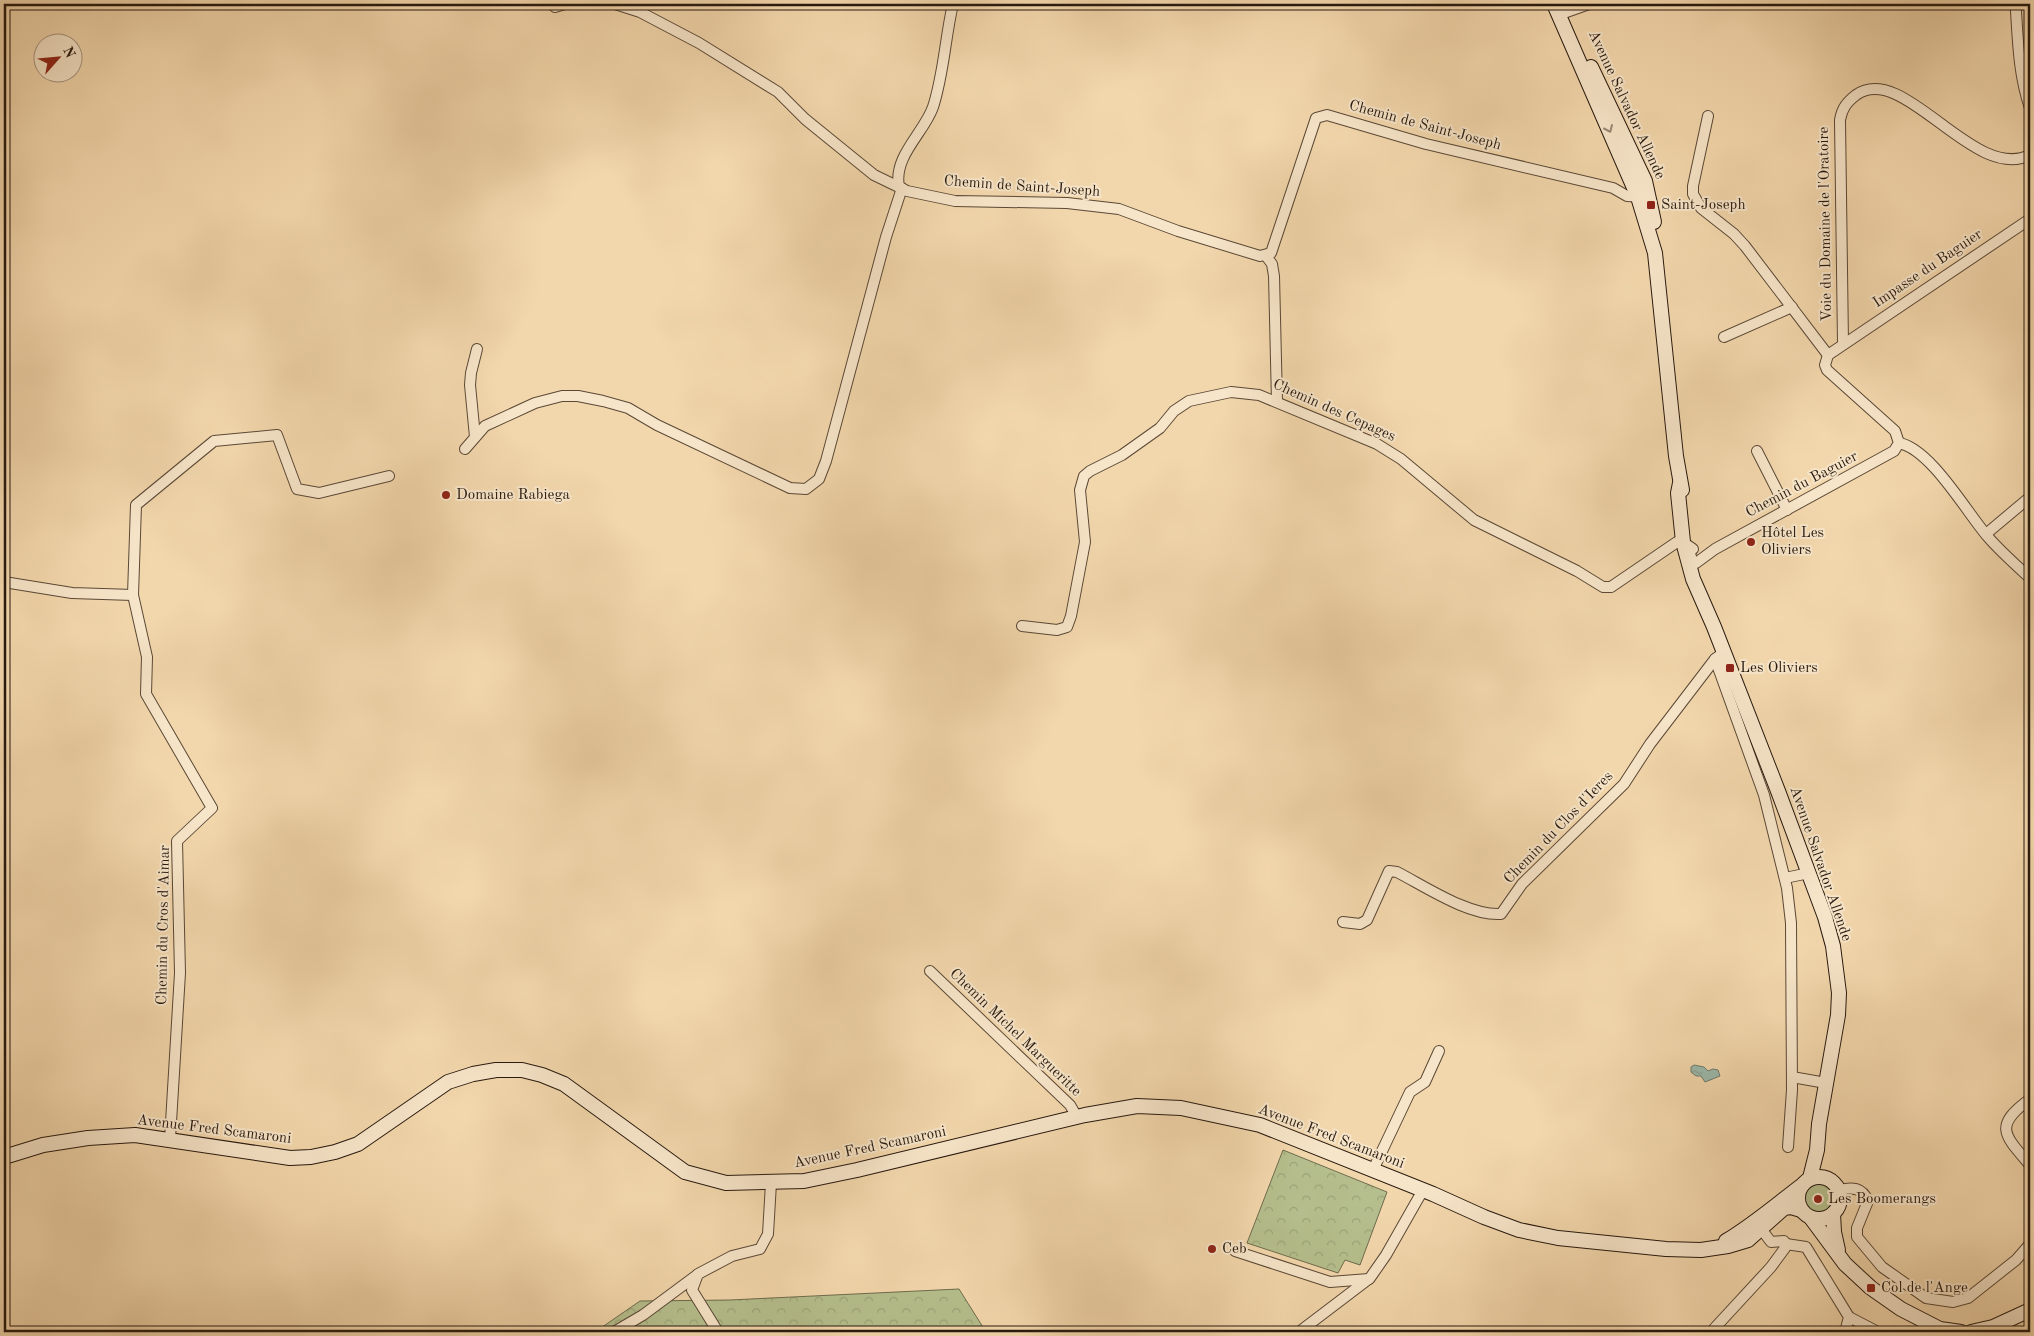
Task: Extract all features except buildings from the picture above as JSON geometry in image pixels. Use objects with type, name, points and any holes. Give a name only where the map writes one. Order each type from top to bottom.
[{"type":"main road","name":"Avenue Salvador Allende","points":[[1559,9],[1638,197],[1655,253],[1680,483],[1683,493],[1690,553]]},
{"type":"main road","name":"Avenue Salvador Allende","points":[[1559,9],[1638,162],[1649,193],[1656,242],[1655,253]]},
{"type":"main road","name":"Avenue Salvador Allende","points":[[1680,483],[1678,493],[1682,527],[1714,627],[1719,656],[1809,873],[1833,946],[1839,993],[1835,1040],[1819,1124],[1817,1150],[1805,1182]]},
{"type":"main road","name":"Avenue Fred Scamaroni","points":[[4,1157],[43,1144],[88,1138],[135,1135],[290,1158],[335,1152],[358,1144],[448,1082],[473,1074],[496,1070],[522,1070],[542,1075],[564,1084],[685,1172],[726,1183],[804,1181],[1077,1117],[1137,1106],[1198,1111],[1260,1125],[1519,1230],[1558,1238],[1666,1249],[1701,1250],[1728,1246],[1748,1240],[1762,1230],[1784,1208],[1791,1207],[1806,1214]]},
{"type":"main road","name":"Avenue Salvador Allende","points":[[1817,1150],[1834,1185]]},
{"type":"main road","points":[[1806,1214],[1822,1219],[1833,1214],[1840,1203],[1834,1185],[1820,1177],[1805,1182],[1797,1198],[1806,1214],[1858,1278],[1901,1309],[1940,1329],[1961,1332]]},
{"type":"main road","name":"Avenue Fred Scamaroni","points":[[1714,1247],[1751,1226],[1805,1182]]},
{"type":"main road","points":[[1833,1214],[1834,1232],[1840,1257]]},
{"type":"main road","points":[[1971,1332],[1993,1327],[2030,1310]]},
{"type":"street","points":[[551,4],[555,7],[565,4]]},
{"type":"street","name":"Chemin de Saint-Joseph","points":[[616,4],[640,12],[699,43],[778,92],[805,120],[874,175],[900,188],[955,201],[1067,203],[1119,209],[1178,231],[1260,256],[1266,256],[1271,253],[1316,118],[1327,115],[1426,144],[1613,188],[1627,196],[1638,197]]},
{"type":"street","points":[[465,449],[485,426],[536,404],[562,396],[578,396],[603,400],[628,408],[657,425],[790,488],[806,489],[819,479],[826,461],[900,188],[897,177],[909,145],[932,109],[943,68],[953,4]]},
{"type":"street","points":[[1559,9],[1589,4]]},
{"type":"street","points":[[2017,4],[2019,56],[2023,87],[2030,108]]},
{"type":"street","name":"Voie du Domaine de l'Oratoire","points":[[1843,344],[1840,120],[1841,110],[1848,102],[1869,90],[1884,89],[1900,96],[1989,154],[2006,158],[2022,158],[2030,154]]},
{"type":"street","points":[[1708,116],[1692,186],[1695,201],[1734,234],[1745,246],[1828,355]]},
{"type":"street","points":[[1638,197],[1642,196],[1645,199],[1654,224]]},
{"type":"street","name":"Impasse du Baguier","points":[[1843,344],[2030,219]]},
{"type":"street","points":[[1266,256],[1272,264],[1274,276],[1277,402]]},
{"type":"street","points":[[1724,336],[1792,307]]},
{"type":"street","points":[[1843,344],[1828,355],[1827,370],[1895,431],[1899,442],[1906,444],[1923,456],[1955,493],[1986,534],[2030,578]]},
{"type":"street","points":[[475,437],[470,386],[477,349]]},
{"type":"street","name":"Chemin des Cepages","points":[[1022,626],[1057,630],[1067,627],[1071,616],[1084,542],[1080,490],[1084,476],[1122,455],[1160,428],[1174,411],[1189,401],[1231,392],[1259,394],[1377,444],[1401,459],[1474,520],[1578,571],[1603,587],[1611,587],[1677,542],[1690,553]]},
{"type":"street","name":"Chemin du Cros d'Aimar","points":[[170,1139],[180,973],[177,842],[212,808],[146,694],[147,657],[132,595],[136,505],[214,440],[277,435],[296,489],[319,493],[389,476]]},
{"type":"street","name":"Chemin du Baguier","points":[[1690,553],[1715,549],[1889,455],[1897,448],[1899,442]]},
{"type":"street","points":[[1757,451],[1787,510]]},
{"type":"street","points":[[1986,534],[2030,498]]},
{"type":"street","points":[[4,582],[72,594],[132,595]]},
{"type":"street","points":[[1719,656],[1764,795],[1785,878],[1790,923],[1792,1077],[1788,1147]]},
{"type":"street","name":"Chemin du Clos d'Ieres","points":[[1344,922],[1360,924],[1367,920],[1389,871],[1397,872],[1452,900],[1488,915],[1501,914],[1522,884],[1624,784],[1650,744],[1719,656]]},
{"type":"street","points":[[1785,878],[1809,873]]},
{"type":"street","name":"Chemin Michel Margueritte","points":[[930,971],[1070,1105],[1077,1117]]},
{"type":"street","points":[[1373,1170],[1410,1092],[1425,1082],[1439,1052]]},
{"type":"street","points":[[1792,1077],[1826,1083]]},
{"type":"street","points":[[2030,1099],[2013,1112],[2006,1127],[2008,1139],[2030,1165]]},
{"type":"street","points":[[614,1332],[698,1275],[732,1256],[760,1248],[768,1234],[771,1183]]},
{"type":"street","points":[[1834,1185],[1861,1190],[1868,1201],[1857,1228],[1857,1237],[1882,1267],[1926,1298],[1953,1302],[1968,1298],[2016,1260],[2030,1244]]},
{"type":"street","points":[[1300,1331],[1370,1278],[1386,1255],[1423,1190]]},
{"type":"street","points":[[1771,1208],[1770,1214],[1760,1225],[1771,1242],[1784,1241],[1786,1244],[1806,1247],[1849,1317],[1878,1332]]},
{"type":"street","points":[[1711,1332],[1771,1267],[1786,1244]]},
{"type":"street","points":[[1234,1251],[1330,1282],[1370,1278]]},
{"type":"street","points":[[698,1275],[692,1290],[718,1332]]},
{"type":"street","points":[[1845,1332],[1849,1317]]},
{"type":"green space","points":[[1283,1150],[1387,1192],[1360,1265],[1345,1260],[1338,1273],[1247,1243]]},
{"type":"green space","points":[[1819,1182],[1830,1187],[1835,1198],[1830,1209],[1819,1214],[1808,1209],[1803,1198],[1808,1187]]},
{"type":"green space","points":[[959,1289],[986,1332],[595,1332],[640,1301],[730,1300]]},
{"type":"water","points":[[1694,1065],[1704,1067],[1708,1071],[1718,1070],[1720,1076],[1705,1082],[1701,1076],[1696,1076],[1691,1072],[1691,1067]]},
{"type":"place","name":"Saint-Joseph","points":[[1651,205]]},
{"type":"place","name":"Domaine Rabiega","points":[[446,495]]},
{"type":"place","name":"Hôtel Les Oliviers","points":[[1751,542]]},
{"type":"place","name":"Les Oliviers","points":[[1730,668]]},
{"type":"place","name":"Les Boomerangs","points":[[1818,1199]]},
{"type":"place","name":"Ceb","points":[[1212,1249]]},
{"type":"place","name":"Col de l'Ange","points":[[1871,1288]]}]
